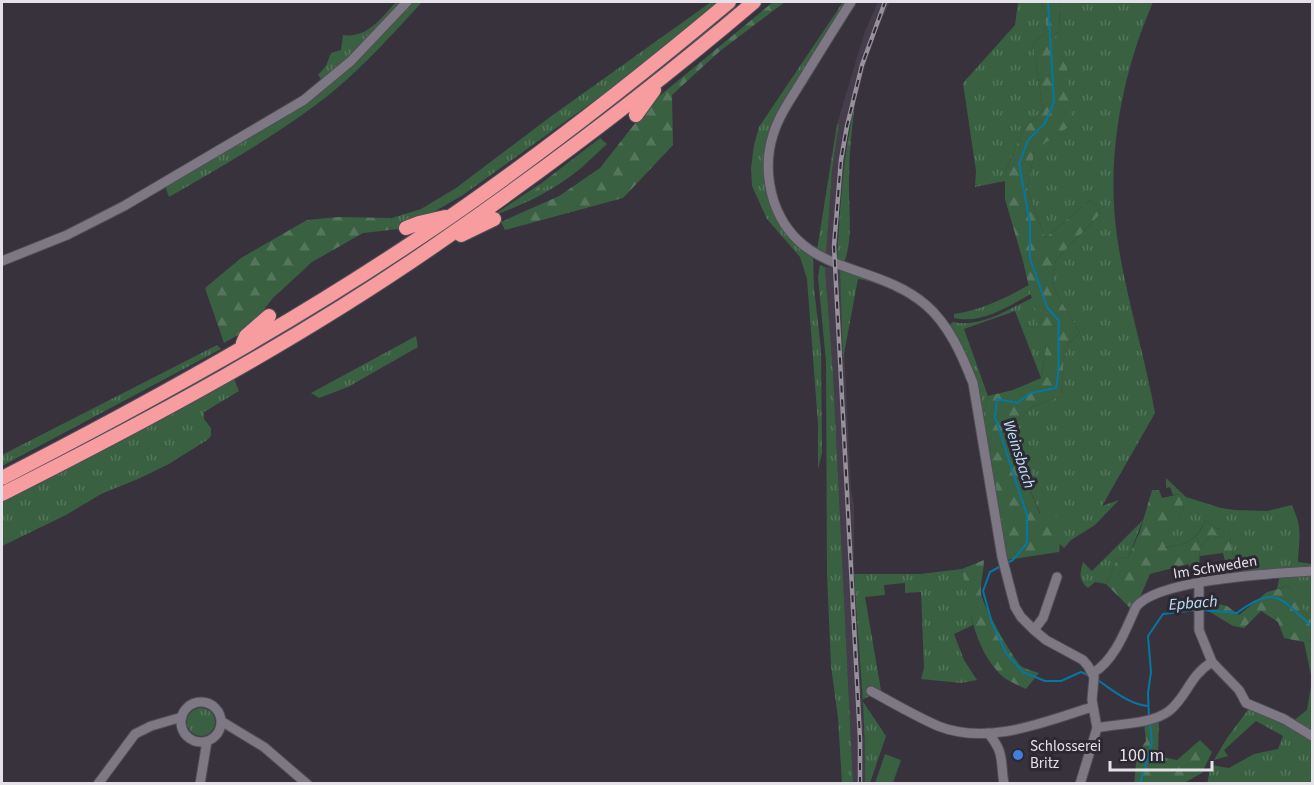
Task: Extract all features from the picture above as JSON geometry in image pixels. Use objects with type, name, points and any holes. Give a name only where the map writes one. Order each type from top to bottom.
[{"type":"highway","points":[[2,478],[98,429],[238,350],[369,270],[451,216],[602,106],[729,2]]},
{"type":"highway","points":[[2,494],[95,447],[228,374],[437,244],[566,152],[754,2]]},
{"type":"highway","points":[[636,115],[659,80]]},
{"type":"highway","points":[[406,228],[451,216]]},
{"type":"highway","points":[[437,244],[459,237],[494,219]]},
{"type":"highway","points":[[238,350],[246,336],[269,316]]},
{"type":"street","points":[[2,261],[67,234],[124,206],[304,99],[351,61],[406,2]]},
{"type":"street","points":[[851,2],[785,109],[773,134],[768,166],[771,192],[783,221],[799,242],[823,259],[885,281],[912,296],[927,306],[954,341],[973,383],[1002,557],[1015,607],[1034,630],[1046,640],[1083,660],[1093,672],[1095,681],[1092,707],[1096,728],[1080,783]]},
{"type":"street","name":"Im Schweden","points":[[1093,672],[1106,662],[1118,644],[1139,602],[1153,595],[1199,583],[1312,571]]},
{"type":"street","points":[[1034,630],[1043,618],[1057,577]]},
{"type":"street","points":[[1199,583],[1199,630],[1212,662],[1239,690],[1246,703],[1284,719],[1312,736]]},
{"type":"street","points":[[1096,728],[1140,721],[1170,710],[1195,675],[1212,662]]},
{"type":"street","points":[[872,691],[939,726],[954,730],[988,733],[1035,725],[1092,707]]},
{"type":"street","points":[[182,729],[182,717],[188,707],[204,702],[216,710],[221,721],[264,747],[307,783]]},
{"type":"street","points":[[98,783],[135,734],[182,717]]},
{"type":"street","points":[[160,724],[182,729],[195,741],[207,741],[217,733],[221,721]]},
{"type":"street","points":[[217,733],[241,733]]},
{"type":"street","points":[[988,733],[996,742],[1002,757],[1004,783]]},
{"type":"street","points":[[195,741],[203,761]]},
{"type":"street","points":[[200,783],[207,741]]},
{"type":"shaded area","points":[[878,2],[890,2],[865,66],[847,137],[839,213],[837,260],[826,255],[832,171],[839,124],[837,124],[865,31]]},
{"type":"shaded area","points":[[825,267],[840,268],[851,490],[854,505],[854,574],[865,783],[853,783],[833,373]]},
{"type":"green space","points":[[396,2],[422,2],[372,56],[345,81],[281,129],[169,197],[164,183],[324,83],[318,75],[326,66],[331,53],[341,50],[343,35],[359,34],[367,30]]},
{"type":"green space","points":[[711,2],[723,2],[626,78],[463,195],[406,228],[390,230],[392,218],[421,209],[456,188],[550,117]]},
{"type":"green space","points":[[773,2],[785,2],[720,51],[672,95],[673,145],[623,198],[505,230],[501,222],[559,196],[600,168],[651,103]]},
{"type":"green space","points":[[843,2],[848,2],[766,149],[780,222],[791,239],[813,257],[821,349],[822,453],[818,469],[818,424],[807,279],[800,257],[767,219],[752,186],[751,168],[759,127]]},
{"type":"green space","points":[[1018,2],[1041,2],[1045,12],[1046,33],[1033,43],[1043,110],[1023,130],[1005,172],[1005,181],[975,187],[976,171],[963,83],[1015,25]]},
{"type":"green space","points":[[1041,2],[1059,2],[1060,28],[1055,35],[1057,50],[1067,66],[1071,125],[1035,150],[1027,188],[1045,238],[1090,200],[1101,213],[1056,260],[1052,276],[1055,291],[1080,333],[1068,343],[1064,358],[1061,396],[1032,407],[1019,420],[1012,436],[1012,454],[1023,473],[1040,514],[1047,507],[1065,527],[1059,552],[1006,560],[983,415],[988,396],[1013,390],[1041,378],[1046,347],[1038,326],[1023,261],[1005,199],[1005,172],[1023,130],[1043,110],[1033,43],[1046,33],[1045,12]]},
{"type":"green space","points":[[1059,2],[1153,2],[1132,59],[1124,89],[1113,182],[1114,212],[1122,265],[1155,413],[1102,506],[1119,500],[1095,525],[1071,540],[1064,548],[1059,543],[1047,507],[1041,515],[1012,454],[1011,435],[1019,420],[1032,407],[1061,396],[1064,358],[1068,343],[1080,333],[1055,291],[1052,276],[1056,260],[1101,213],[1090,200],[1045,238],[1027,188],[1035,150],[1067,66],[1056,50],[1055,35],[1060,28]]},
{"type":"green space","points":[[855,103],[850,159],[850,232],[844,263],[837,260],[839,220],[845,162]]},
{"type":"green space","points":[[837,124],[839,124],[832,171],[826,255],[817,250]]},
{"type":"green space","points":[[600,138],[607,144],[580,169],[578,167],[566,178],[532,193],[543,182]]},
{"type":"green space","points":[[578,166],[580,169],[549,190],[492,216],[543,182],[534,191]]},
{"type":"green space","points":[[338,217],[392,218],[390,230],[363,233],[312,262],[272,299],[250,328],[224,343],[205,288],[241,258],[307,220]]},
{"type":"green space","points":[[820,265],[825,267],[833,373],[853,783],[842,783],[838,718],[831,666],[827,575],[826,362],[818,277]]},
{"type":"green space","points":[[840,268],[889,288],[920,307],[888,288],[858,279],[843,359]]},
{"type":"green space","points":[[1029,285],[1031,294],[994,313],[974,319],[954,318],[954,314],[984,306]]},
{"type":"green space","points":[[1032,298],[1046,347],[1041,378],[1015,311],[964,329],[988,396],[983,415],[977,386],[948,326],[953,322],[984,320]]},
{"type":"green space","points":[[416,336],[418,347],[348,387],[319,398],[311,393]]},
{"type":"green space","points":[[217,345],[221,349],[2,466],[2,455]]},
{"type":"green space","points":[[234,379],[239,391],[204,412],[204,419],[211,428],[211,436],[207,440],[169,464],[101,494],[66,515],[2,546],[2,501]]},
{"type":"green space","points":[[1166,478],[1186,497],[1221,508],[1267,511],[1292,505],[1299,527],[1298,562],[1312,564],[1312,570],[1236,575],[1229,531],[1216,528],[1205,520],[1198,533],[1189,541],[1164,548],[1184,509],[1180,494],[1173,495],[1170,487],[1166,488]]},
{"type":"green space","points":[[1152,490],[1159,490],[1162,498],[1180,494],[1184,509],[1165,548],[1189,541],[1198,533],[1205,520],[1216,528],[1229,530],[1236,575],[1229,576],[1223,553],[1223,538],[1210,535],[1200,548],[1199,573],[1195,574],[1188,564],[1150,574],[1140,597],[1130,608],[1106,584],[1118,557],[1128,558],[1140,531]]},
{"type":"green space","points":[[1143,520],[1128,558],[1118,557],[1106,584],[1095,582],[1088,588],[1081,576],[1083,562],[1092,571]]},
{"type":"green space","points":[[1210,535],[1224,538],[1223,553],[1200,556],[1200,548]]},
{"type":"green space","points":[[984,560],[981,593],[986,607],[1017,661],[1023,667],[1039,673],[1026,689],[1003,677],[984,652],[978,639],[962,569]]},
{"type":"green space","points":[[962,569],[973,625],[954,634],[964,660],[977,680],[961,683],[921,679],[924,668],[921,592],[905,593],[905,583],[884,585],[885,595],[865,597],[881,690],[863,700],[854,574],[920,574]]},
{"type":"green space","points":[[1311,573],[1312,621],[1289,586],[1277,589],[1280,575]]},
{"type":"green space","points":[[1289,586],[1312,621],[1312,640],[1304,642],[1284,638],[1278,622],[1261,611],[1244,628],[1233,626],[1205,609],[1204,601],[1227,606],[1239,615],[1267,592]]},
{"type":"green space","points":[[1312,640],[1312,680],[1304,642]]},
{"type":"green space","points":[[1312,680],[1312,733],[1293,721],[1307,710]]},
{"type":"green space","points":[[863,701],[886,736],[870,783],[865,783]]},
{"type":"green space","points":[[1250,707],[1312,739],[1312,783],[1207,784],[1211,765],[1229,768],[1254,754],[1278,749],[1283,736],[1256,721],[1224,750],[1228,756],[1214,760]]},
{"type":"green space","points":[[201,708],[211,712],[215,722],[211,732],[201,736],[191,732],[187,722],[191,712]]},
{"type":"green space","points":[[1159,719],[1158,756],[1177,760],[1200,740],[1212,752],[1202,773],[1184,783],[1134,784],[1137,754],[1146,741],[1144,723]]},
{"type":"green space","points":[[885,754],[901,760],[893,783],[875,783]]},
{"type":"waterway","name":"Weinsbach","points":[[1007,563],[1013,560],[1027,543],[1027,515],[995,417],[997,399],[1017,403],[1031,393],[1056,388],[1058,371],[1059,321],[1047,307],[1030,258],[1030,224],[1019,164],[1028,140],[1045,123],[1054,102],[1048,2]]},
{"type":"waterway","name":"Weinsbach","points":[[1001,566],[990,572],[983,591],[992,623],[1006,653],[1023,672],[1045,681],[1061,681],[1081,672],[1088,675]]},
{"type":"waterway","name":"Epbach","points":[[1201,610],[1237,613],[1250,604],[1270,597],[1285,603],[1312,626]]},
{"type":"waterway","name":"Epbach","points":[[1149,718],[1148,693],[1151,672],[1148,636],[1163,614],[1196,610]]},
{"type":"waterway","name":"Weinsbach","points":[[1096,679],[1127,699],[1148,706]]},
{"type":"waterway","name":"Epbach","points":[[1140,784],[1152,743],[1150,723]]},
{"type":"railway","points":[[860,784],[860,739],[834,246],[841,160],[847,126],[862,65],[885,2]]},
{"type":"place","name":"Schlosserei Britz","points":[[1018,755]]}]
